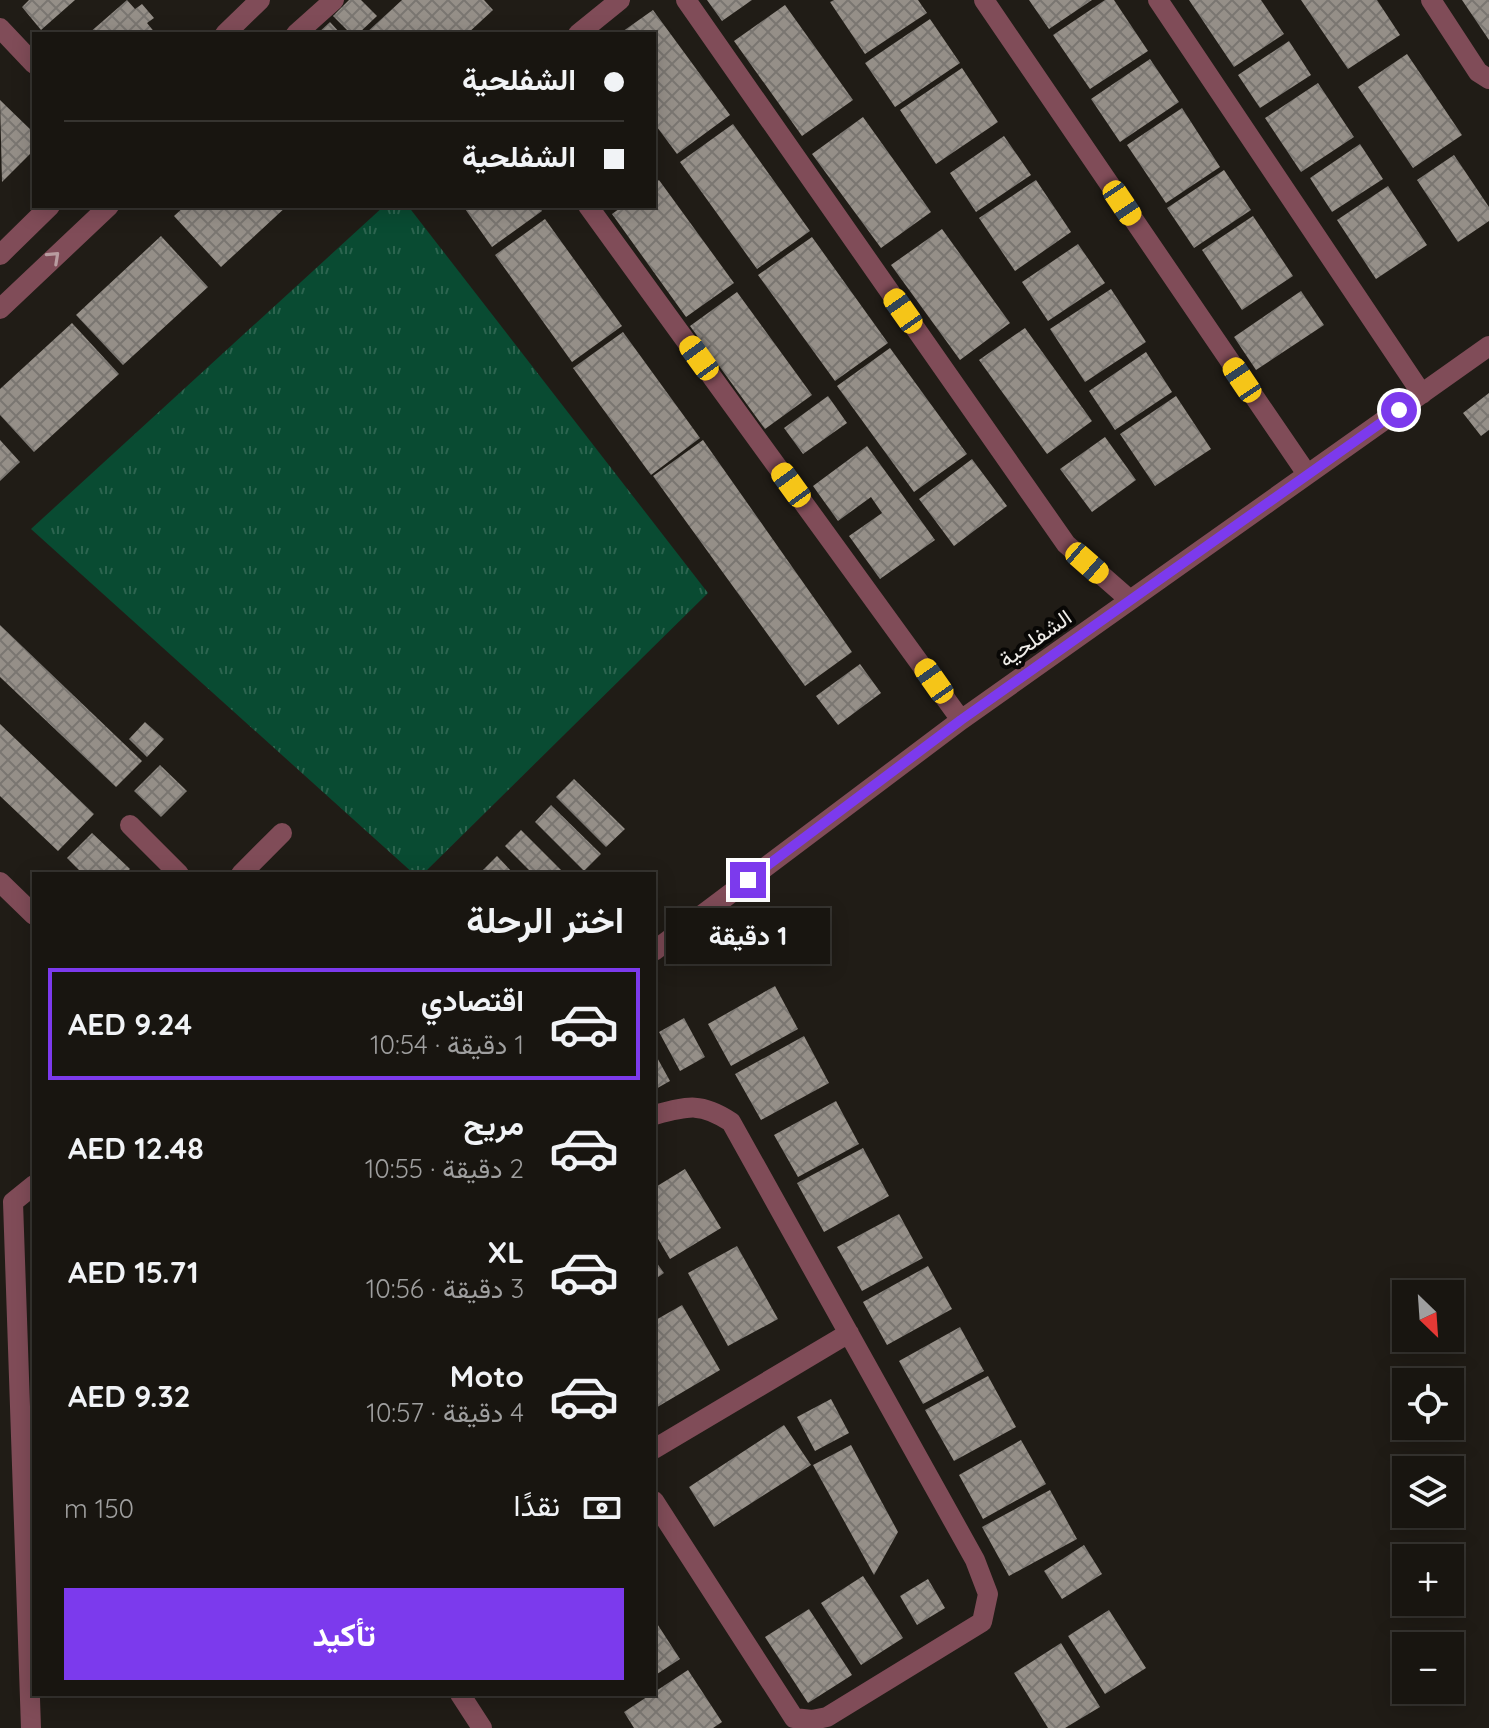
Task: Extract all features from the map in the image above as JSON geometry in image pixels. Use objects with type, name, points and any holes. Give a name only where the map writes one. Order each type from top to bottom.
[{"type":"street","points":[[227,32],[260,0]]},
{"type":"street","points":[[298,32],[334,0]]},
{"type":"street","points":[[580,32],[620,0]]},
{"type":"street","points":[[686,0],[1066,544],[1130,600]]},
{"type":"street","points":[[984,0],[1307,474]]},
{"type":"street","points":[[1158,0],[1422,394]]},
{"type":"street","points":[[1431,0],[1478,72],[1489,79]]},
{"type":"street","points":[[0,28],[32,62]]},
{"type":"street","points":[[0,255],[48,208]]},
{"type":"street","points":[[0,309],[107,208]]},
{"type":"street","points":[[589,208],[961,720]]},
{"type":"street","name":"الشفلحية","points":[[656,949],[961,720],[1489,346]]},
{"type":"street","points":[[130,825],[177,872]]},
{"type":"street","points":[[243,872],[282,833]]},
{"type":"street","points":[[0,882],[32,913]]},
{"type":"street","points":[[656,1114],[686,1106],[710,1108],[731,1122],[975,1560],[988,1594],[982,1622],[827,1717],[812,1720],[794,1718],[656,1504]]},
{"type":"street","points":[[31,1728],[13,1202],[32,1187]]},
{"type":"street","points":[[656,1448],[849,1333]]},
{"type":"street","points":[[461,1696],[482,1728]]},
{"type":"green space","points":[[382,208],[410,208],[708,593],[425,872],[412,872],[31,529]]},
{"type":"building","points":[[29,0],[75,0],[41,30],[22,7]]},
{"type":"building","points":[[127,0],[135,9],[142,4],[154,18],[147,23],[154,32],[90,32]]},
{"type":"building","points":[[349,0],[361,0],[377,16],[360,32],[349,32],[333,16]]},
{"type":"building","points":[[402,0],[484,0],[493,10],[469,32],[367,32]]},
{"type":"building","points":[[707,0],[752,0],[722,21]]},
{"type":"building","points":[[918,0],[927,13],[865,54],[830,2]]},
{"type":"building","points":[[1029,0],[1092,0],[1049,29]]},
{"type":"building","points":[[1105,0],[1114,0],[1148,51],[1090,89],[1053,35]]},
{"type":"building","points":[[1189,0],[1261,0],[1284,34],[1234,67]]},
{"type":"building","points":[[1301,0],[1377,0],[1400,35],[1348,69]]},
{"type":"building","points":[[1462,0],[1489,0],[1489,40]]},
{"type":"building","points":[[785,5],[853,100],[802,136],[734,41]]},
{"type":"building","points":[[653,10],[730,115],[677,154],[656,126],[656,32],[622,32]]},
{"type":"building","points":[[930,19],[960,63],[895,107],[865,63]]},
{"type":"building","points":[[330,22],[339,32],[319,32]]},
{"type":"building","points":[[1289,41],[1311,75],[1260,108],[1238,75]]},
{"type":"building","points":[[1407,54],[1462,135],[1413,168],[1358,87]]},
{"type":"building","points":[[1150,59],[1179,102],[1120,142],[1091,99]]},
{"type":"building","points":[[962,68],[998,122],[936,164],[900,110]]},
{"type":"building","points":[[1318,83],[1354,137],[1301,172],[1265,118]]},
{"type":"building","points":[[0,100],[32,131],[32,152],[2,182]]},
{"type":"building","points":[[1182,108],[1220,167],[1166,203],[1127,145]]},
{"type":"building","points":[[863,117],[931,212],[881,248],[812,154]]},
{"type":"building","points":[[733,124],[810,231],[757,269],[680,162]]},
{"type":"building","points":[[1004,136],[1031,175],[976,212],[950,173]]},
{"type":"building","points":[[1360,144],[1383,179],[1332,212],[1310,178]]},
{"type":"building","points":[[1454,155],[1489,207],[1489,221],[1458,242],[1417,180]]},
{"type":"building","points":[[1224,170],[1251,210],[1194,248],[1167,208]]},
{"type":"building","points":[[659,180],[734,283],[686,317],[612,214],[620,208],[656,208],[656,182]]},
{"type":"building","points":[[1036,180],[1071,232],[1015,271],[979,218]]},
{"type":"building","points":[[1388,186],[1427,245],[1376,279],[1337,220]]},
{"type":"building","points":[[183,208],[285,208],[221,267],[174,216]]},
{"type":"building","points":[[464,208],[540,208],[542,211],[492,247]]},
{"type":"building","points":[[1253,216],[1293,276],[1242,310],[1202,250]]},
{"type":"building","points":[[545,219],[622,326],[572,362],[495,255]]},
{"type":"building","points":[[942,229],[1010,323],[960,360],[891,265]]},
{"type":"building","points":[[161,236],[208,287],[123,365],[76,315]]},
{"type":"building","points":[[812,237],[888,343],[835,381],[758,275]]},
{"type":"building","points":[[1078,244],[1105,283],[1048,321],[1022,282]]},
{"type":"building","points":[[1111,289],[1146,342],[1085,382],[1050,329]]},
{"type":"building","points":[[1301,291],[1324,325],[1256,370],[1234,337]]},
{"type":"building","points":[[737,292],[812,395],[765,429],[690,326]]},
{"type":"building","points":[[72,323],[119,374],[34,452],[0,415],[0,389]]},
{"type":"building","points":[[1025,328],[1092,421],[1047,454],[979,360]]},
{"type":"building","points":[[623,332],[700,438],[651,475],[573,368]]},
{"type":"building","points":[[890,348],[967,454],[914,492],[837,386]]},
{"type":"building","points":[[1146,352],[1172,392],[1115,430],[1089,391]]},
{"type":"building","points":[[1489,393],[1489,430],[1481,436],[1463,413]]},
{"type":"building","points":[[828,396],[847,423],[803,454],[784,428]]},
{"type":"building","points":[[1176,396],[1211,449],[1155,486],[1120,434]]},
{"type":"building","points":[[1105,437],[1136,480],[1092,512],[1060,469]]},
{"type":"building","points":[[0,440],[20,462],[0,481]]},
{"type":"building","points":[[703,440],[852,652],[805,686],[653,476]]},
{"type":"building","points":[[867,446],[935,540],[880,579],[849,536],[882,513],[871,497],[838,521],[813,486]]},
{"type":"building","points":[[972,459],[1007,506],[954,546],[919,499]]},
{"type":"building","points":[[0,625],[142,761],[116,787],[0,677]]},
{"type":"building","points":[[860,664],[881,693],[838,725],[816,696]]},
{"type":"building","points":[[145,722],[164,739],[147,757],[129,739]]},
{"type":"building","points":[[0,724],[94,814],[58,851],[0,796]]},
{"type":"building","points":[[160,765],[187,791],[161,817],[134,791]]},
{"type":"building","points":[[574,779],[625,829],[606,847],[556,797]]},
{"type":"building","points":[[551,805],[601,854],[584,871],[535,822]]},
{"type":"building","points":[[521,830],[563,872],[531,872],[505,846]]},
{"type":"building","points":[[92,833],[130,869],[127,872],[81,872],[67,858]]},
{"type":"building","points":[[497,856],[512,872],[481,872]]},
{"type":"building","points":[[775,986],[798,1029],[731,1066],[708,1024]]},
{"type":"building","points":[[684,1018],[705,1057],[680,1071],[659,1032]]},
{"type":"building","points":[[804,1036],[829,1083],[761,1120],[735,1074]]},
{"type":"building","points":[[656,1056],[670,1081],[656,1089]]},
{"type":"building","points":[[836,1101],[859,1144],[798,1177],[774,1135]]},
{"type":"building","points":[[863,1148],[889,1196],[824,1232],[797,1183]]},
{"type":"building","points":[[685,1169],[721,1228],[670,1259],[656,1235],[656,1187]]},
{"type":"building","points":[[899,1214],[923,1258],[862,1291],[837,1247]]},
{"type":"building","points":[[737,1246],[778,1319],[728,1346],[688,1273]]},
{"type":"building","points":[[656,1262],[664,1273],[656,1279]]},
{"type":"building","points":[[928,1266],[952,1309],[887,1345],[863,1302]]},
{"type":"building","points":[[682,1305],[720,1370],[656,1408],[656,1320]]},
{"type":"building","points":[[960,1327],[984,1371],[923,1404],[899,1361]]},
{"type":"building","points":[[988,1376],[1016,1427],[954,1461],[925,1410]]},
{"type":"building","points":[[831,1399],[849,1433],[815,1451],[797,1417]]},
{"type":"building","points":[[784,1425],[811,1465],[714,1527],[689,1487]]},
{"type":"building","points":[[1021,1440],[1046,1484],[983,1519],[959,1475]]},
{"type":"building","points":[[851,1445],[898,1532],[874,1575],[813,1465]]},
{"type":"building","points":[[1050,1490],[1077,1539],[1009,1576],[982,1527]]},
{"type":"building","points":[[1084,1545],[1102,1574],[1062,1599],[1044,1571]]},
{"type":"building","points":[[863,1576],[903,1638],[861,1665],[821,1603]]},
{"type":"building","points":[[928,1579],[945,1608],[917,1625],[900,1596]]},
{"type":"building","points":[[809,1609],[852,1675],[808,1703],[765,1637]]},
{"type":"building","points":[[1109,1610],[1146,1668],[1105,1694],[1068,1636]]},
{"type":"building","points":[[656,1622],[680,1659],[656,1675]]},
{"type":"building","points":[[1061,1643],[1100,1707],[1065,1728],[1048,1728],[1014,1673]]},
{"type":"building","points":[[688,1670],[722,1722],[713,1728],[634,1728],[624,1712],[648,1696],[656,1696],[656,1691]]},
{"type":"route","points":[[748,880],[961,720],[1399,410]]}]
